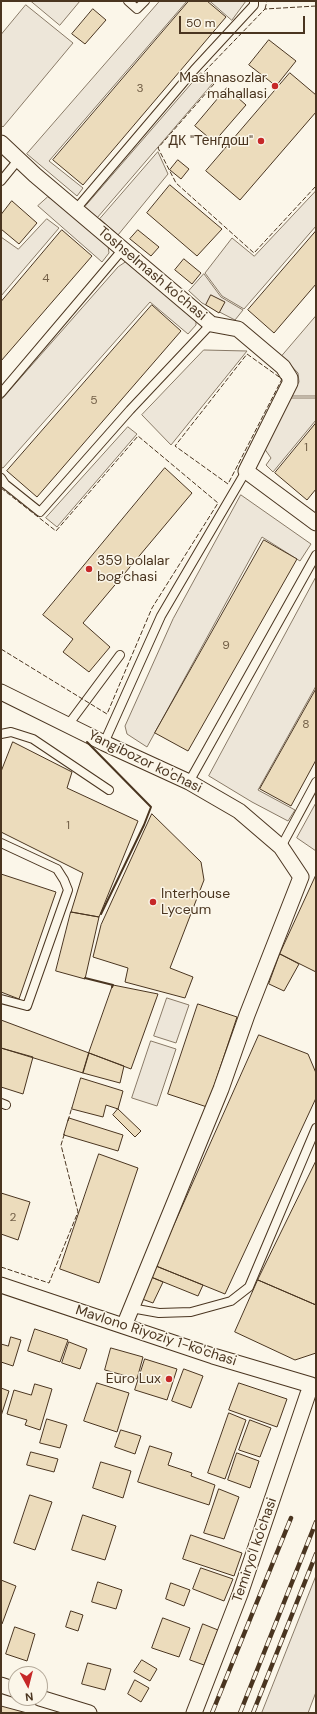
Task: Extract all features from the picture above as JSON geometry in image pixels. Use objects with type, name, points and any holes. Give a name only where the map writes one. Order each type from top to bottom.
[{"type":"street","name":"Toshselmash ko'chasi","points":[[1,143],[76,209],[212,324],[238,329],[284,367],[290,378],[290,383],[246,471]]},
{"type":"street","points":[[246,471],[315,521]]},
{"type":"street","name":"Yangibozor ko'chasi","points":[[1,692],[104,743],[190,782],[239,811],[280,847],[301,877],[249,1008],[221,1089],[131,1308]]},
{"type":"street","name":"Mavlono Riyoziy 1-ko'chasi","points":[[1,1285],[213,1356],[312,1384]]},
{"type":"street","points":[[124,1326],[131,1308]]},
{"type":"street","name":"Temiryo'l ko'chasi","points":[[194,1713],[240,1594],[312,1384]]},
{"type":"street","points":[[48,1700],[89,1713]]},
{"type":"lane","points":[[128,1],[137,9],[145,1]]},
{"type":"lane","points":[[76,209],[194,70],[254,5],[254,1]]},
{"type":"lane","points":[[1,181],[19,159]]},
{"type":"lane","points":[[1,393],[123,249]]},
{"type":"lane","points":[[1,478],[5,484],[40,512],[130,410],[212,324]]},
{"type":"lane","points":[[104,743],[161,616],[246,471]]},
{"type":"lane","points":[[190,782],[316,555]]},
{"type":"lane","points":[[68,725],[120,655]]},
{"type":"lane","points":[[1,734],[11,732],[33,739],[109,790]]},
{"type":"lane","points":[[280,847],[316,782]]},
{"type":"lane","points":[[1,843],[57,869],[68,890],[27,1006],[1,999]]},
{"type":"lane","points":[[131,1308],[159,1313],[191,1312],[231,1301],[249,1287],[316,1128]]},
{"type":"shaded area","points":[[31,1],[80,1],[60,25]]},
{"type":"shaded area","points":[[160,1],[187,1],[49,161],[83,188],[77,196],[27,154]]},
{"type":"shaded area","points":[[210,1],[246,1],[232,20]]},
{"type":"shaded area","points":[[26,5],[73,43],[3,127],[1,125],[1,35]]},
{"type":"shaded area","points":[[201,73],[213,83],[97,218],[85,207]]},
{"type":"shaded area","points":[[158,152],[168,174],[118,235],[100,219]]},
{"type":"shaded area","points":[[316,191],[316,226],[244,309],[222,296],[205,273],[232,238],[254,256]]},
{"type":"shaded area","points":[[48,197],[55,201],[108,246],[109,253],[102,262],[38,206]]},
{"type":"shaded area","points":[[47,219],[59,228],[1,296],[1,237],[18,249]]},
{"type":"shaded area","points":[[126,262],[196,321],[196,325],[188,334],[150,302],[3,468],[1,467],[1,400],[118,267]]},
{"type":"shaded area","points":[[204,274],[221,297],[243,310],[235,320],[202,303],[189,291]]},
{"type":"shaded area","points":[[316,316],[316,396],[290,396],[299,382],[298,373],[282,356]]},
{"type":"shaded area","points":[[204,350],[247,351],[171,445],[142,415]]},
{"type":"shaded area","points":[[289,398],[316,398],[316,420],[273,472],[266,465],[271,458],[264,448]]},
{"type":"shaded area","points":[[128,427],[137,434],[57,527],[46,518]]},
{"type":"shaded area","points":[[241,495],[311,544],[300,561],[262,537],[147,747],[127,734],[125,726],[173,619]]},
{"type":"shaded area","points":[[316,577],[316,686],[258,790],[295,810],[288,821],[252,802],[209,776]]},
{"type":"shaded area","points":[[316,803],[316,851],[297,838]]},
{"type":"shaded area","points":[[167,998],[189,1005],[176,1043],[154,1036]]},
{"type":"shaded area","points":[[151,1041],[176,1049],[157,1106],[132,1098]]},
{"type":"shaded area","points":[[316,1576],[316,1692],[308,1713],[262,1713]]},
{"type":"building","points":[[189,1],[207,1],[226,17],[83,185],[53,160]]},
{"type":"building","points":[[93,9],[106,20],[85,44],[72,34]]},
{"type":"building","points":[[269,40],[296,61],[276,86],[249,65]]},
{"type":"building","name":"ДК \"Тенгдош\"","points":[[290,73],[316,95],[316,112],[240,200],[206,171]]},
{"type":"building","points":[[227,88],[246,105],[214,142],[195,126]]},
{"type":"building","points":[[178,160],[189,169],[181,179],[170,170]]},
{"type":"building","points":[[170,185],[222,229],[197,256],[147,213]]},
{"type":"building","points":[[12,201],[37,223],[19,244],[1,229],[1,215]]},
{"type":"building","points":[[62,230],[92,256],[1,361],[1,302]]},
{"type":"building","points":[[138,230],[159,247],[151,256],[130,239]]},
{"type":"building","points":[[316,231],[316,284],[274,333],[248,310]]},
{"type":"building","points":[[184,259],[201,273],[192,284],[175,270]]},
{"type":"building","points":[[211,295],[225,302],[219,313],[206,305]]},
{"type":"building","points":[[152,305],[181,331],[37,497],[7,471]]},
{"type":"building","points":[[316,423],[316,489],[307,500],[275,473]]},
{"type":"building","points":[[165,468],[192,493],[83,623],[110,647],[89,672],[63,652],[73,639],[43,615]]},
{"type":"building","points":[[264,540],[297,559],[188,751],[155,733]]},
{"type":"building","points":[[316,689],[316,760],[291,806],[260,789]]},
{"type":"building","points":[[13,742],[72,772],[67,788],[138,821],[99,917],[71,912],[83,873],[1,832],[1,772]]},
{"type":"building","name":"Interhouse Lyceum","points":[[152,814],[201,862],[204,880],[170,968],[193,977],[185,998],[125,982],[128,968],[93,957],[101,925]]},
{"type":"building","points":[[1,874],[56,892],[19,999],[1,992]]},
{"type":"building","points":[[316,875],[316,972],[280,954]]},
{"type":"building","points":[[71,912],[99,917],[85,979],[56,971]]},
{"type":"building","points":[[280,954],[299,964],[284,991],[269,984]]},
{"type":"building","points":[[113,985],[158,994],[131,1069],[89,1053]]},
{"type":"building","points":[[198,1004],[237,1017],[207,1107],[168,1094]]},
{"type":"building","points":[[1,1020],[89,1053],[83,1073],[1,1048]]},
{"type":"building","points":[[259,1035],[308,1054],[316,1073],[316,1098],[225,1294],[156,1266]]},
{"type":"building","points":[[1,1048],[33,1057],[23,1094],[1,1087]]},
{"type":"building","points":[[89,1053],[124,1066],[120,1083],[83,1073]]},
{"type":"building","points":[[81,1078],[123,1091],[118,1109],[106,1105],[103,1117],[72,1109]]},
{"type":"building","points":[[118,1109],[141,1131],[135,1137],[113,1115]]},
{"type":"building","points":[[69,1118],[123,1135],[118,1151],[64,1135]]},
{"type":"building","points":[[99,1154],[138,1168],[99,1283],[60,1269]]},
{"type":"building","points":[[316,1161],[316,1305],[258,1280]]},
{"type":"building","points":[[1,1193],[30,1202],[18,1240],[1,1234]]},
{"type":"building","points":[[156,1266],[203,1285],[198,1296],[151,1277]]},
{"type":"building","points":[[151,1277],[163,1282],[153,1303],[142,1299]]},
{"type":"building","points":[[258,1280],[316,1305],[316,1353],[295,1360],[235,1332]]},
{"type":"building","points":[[35,1329],[68,1340],[60,1362],[28,1351]]},
{"type":"building","points":[[11,1337],[21,1340],[13,1366],[1,1362],[1,1344],[8,1346]]},
{"type":"building","points":[[69,1342],[87,1349],[80,1369],[62,1363]]},
{"type":"building","points":[[111,1348],[143,1357],[137,1379],[105,1370]]},
{"type":"building","points":[[145,1359],[177,1369],[167,1400],[135,1390]]},
{"type":"building","points":[[184,1369],[203,1376],[191,1408],[172,1401]]},
{"type":"building","points":[[97,1383],[129,1393],[117,1432],[84,1421]]},
{"type":"building","points":[[239,1383],[287,1399],[277,1427],[229,1410]]},
{"type":"building","points":[[35,1384],[52,1389],[40,1430],[25,1425],[27,1420],[7,1414],[14,1390],[31,1395]]},
{"type":"building","points":[[1,1388],[9,1391],[1,1416]]},
{"type":"building","points":[[229,1413],[246,1420],[225,1479],[208,1473]]},
{"type":"building","points":[[47,1419],[67,1425],[60,1448],[40,1443]]},
{"type":"building","points":[[250,1420],[271,1428],[260,1457],[239,1450]]},
{"type":"building","points":[[121,1430],[141,1436],[135,1454],[115,1447]]},
{"type":"building","points":[[150,1446],[172,1453],[168,1465],[192,1473],[191,1476],[215,1485],[209,1505],[138,1482]]},
{"type":"building","points":[[31,1452],[58,1459],[54,1472],[27,1465]]},
{"type":"building","points":[[237,1453],[259,1461],[250,1488],[228,1480]]},
{"type":"building","points":[[101,1462],[131,1471],[123,1498],[93,1488]]},
{"type":"building","points":[[219,1489],[239,1497],[224,1539],[204,1533]]},
{"type":"building","points":[[30,1495],[52,1502],[35,1550],[14,1543]]},
{"type":"building","points":[[83,1515],[116,1526],[105,1560],[72,1550]]},
{"type":"building","points":[[191,1535],[242,1553],[234,1576],[183,1559]]},
{"type":"building","points":[[201,1568],[233,1579],[224,1601],[193,1589]]},
{"type":"building","points":[[1,1580],[16,1586],[2,1624],[1,1623]]},
{"type":"building","points":[[98,1582],[122,1590],[116,1609],[92,1602]]},
{"type":"building","points":[[171,1583],[190,1590],[184,1606],[166,1599]]},
{"type":"building","points":[[71,1611],[83,1615],[78,1631],[66,1627]]},
{"type":"building","points":[[163,1618],[190,1628],[179,1657],[152,1648]]},
{"type":"building","points":[[203,1624],[218,1630],[204,1665],[190,1660]]},
{"type":"building","points":[[15,1627],[35,1634],[27,1661],[6,1654]]},
{"type":"building","points":[[142,1660],[157,1669],[150,1681],[134,1672]]},
{"type":"building","points":[[88,1663],[111,1669],[105,1690],[82,1684]]},
{"type":"building","points":[[135,1680],[149,1688],[141,1702],[128,1694]]},
{"type":"building","points":[[1,1706],[27,1713],[1,1713]]},
{"type":"railway","points":[[212,1713],[291,1518]]},
{"type":"railway","points":[[240,1713],[316,1522]]},
{"type":"railway","points":[[253,1713],[316,1554]]},
{"type":"fence","points":[[265,9],[267,1]]},
{"type":"fence","points":[[316,6],[265,9],[204,72],[214,84],[158,148],[176,183],[254,253],[316,186]]},
{"type":"fence","points":[[247,354],[282,379],[228,484],[175,446],[247,354]]},
{"type":"fence","points":[[1,488],[56,531],[138,436],[218,503],[152,608],[107,714],[1,649]]},
{"type":"fence","points":[[68,1121],[72,1107]]},
{"type":"fence","points":[[1,1267],[49,1283],[78,1212],[61,1145],[65,1132]]},
{"type":"wall","points":[[87,742],[151,807],[144,825],[101,914]]},
{"type":"wall","points":[[85,978],[113,985],[112,987]]},
{"type":"place","name":"Mashnasozlar mahallasi","points":[[275,86]]},
{"type":"place","name":"ДК \"Тенгдош\"","points":[[261,141]]},
{"type":"place","name":"359 bolalar bog'chasi","points":[[89,569]]},
{"type":"place","name":"Interhouse Lyceum","points":[[153,902]]},
{"type":"place","name":"Euro Lux","points":[[169,1379]]}]
